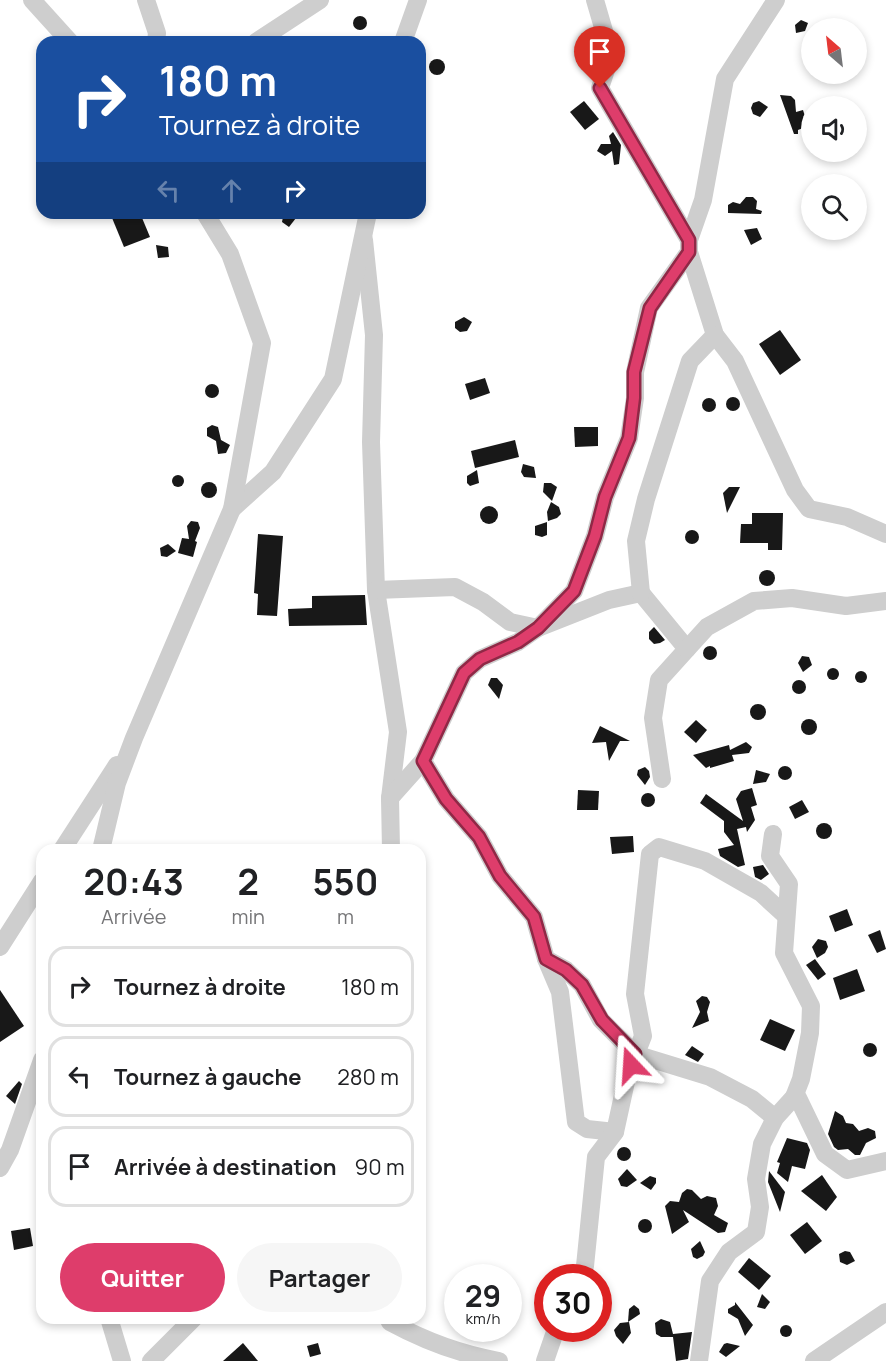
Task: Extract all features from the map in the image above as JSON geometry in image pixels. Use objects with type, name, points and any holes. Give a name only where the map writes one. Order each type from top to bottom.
[{"type":"street","points":[[32,0],[65,36]]},
{"type":"street","points":[[146,0],[157,36]]},
{"type":"street","points":[[265,36],[320,0]]},
{"type":"street","points":[[405,36],[418,0]]},
{"type":"street","points":[[595,0],[611,55],[600,88],[689,246],[715,335],[735,361],[785,470],[809,509],[847,518],[886,534]]},
{"type":"street","points":[[538,628],[574,591],[595,536],[605,497],[629,438],[634,398],[634,372],[650,308],[689,246],[703,200],[725,79],[776,0]]},
{"type":"street","points":[[102,844],[117,783],[134,738],[232,509],[262,343],[230,254],[209,219]]},
{"type":"street","points":[[232,509],[273,472],[333,379],[356,260],[364,240],[367,219]]},
{"type":"street","points":[[364,240],[374,335],[371,442],[375,590],[398,732],[390,798],[391,844]]},
{"type":"street","points":[[687,649],[652,610],[641,593],[636,541],[646,499],[690,362],[715,335]]},
{"type":"street","points":[[375,590],[455,587],[483,602],[510,622],[538,628]]},
{"type":"street","points":[[390,798],[423,761],[464,673],[480,659],[510,646],[538,628],[609,600],[641,593]]},
{"type":"street","points":[[662,779],[653,718],[659,680],[707,627],[754,601],[792,598],[846,606],[886,601]]},
{"type":"street","points":[[66,844],[134,738]]},
{"type":"street","points":[[423,761],[446,799],[479,837],[500,876],[534,917],[546,959],[560,992],[576,1122],[587,1129],[615,1132]]},
{"type":"street","points":[[699,1361],[710,1281],[729,1252],[756,1232],[760,1207],[756,1179],[762,1144],[775,1118],[794,1096],[801,1079],[810,1034],[811,1006],[784,953],[789,884],[770,856],[773,834]]},
{"type":"street","points":[[585,1264],[596,1157],[615,1132],[635,1054],[643,1036],[635,994],[650,854],[658,847],[705,861],[761,893],[786,916]]},
{"type":"street","points":[[0,947],[36,890]]},
{"type":"street","points":[[546,959],[566,970],[582,985],[602,1020],[635,1054],[710,1077],[752,1099],[775,1118]]},
{"type":"street","points":[[0,1168],[10,1150],[36,1077]]},
{"type":"street","points":[[794,1096],[798,1098],[825,1154],[847,1170],[886,1161]]},
{"type":"street","points":[[814,1361],[886,1312]]},
{"type":"street","points":[[111,1324],[122,1361]]},
{"type":"street","points":[[151,1361],[188,1324]]},
{"type":"street","points":[[394,1324],[423,1340],[464,1355],[499,1361]]},
{"type":"street","points":[[545,1361],[552,1342]]},
{"type":"building","points":[[357,16],[363,16],[367,23],[363,30],[357,30],[353,26],[353,20]]},
{"type":"building","points":[[801,20],[801,32],[796,33],[795,25]]},
{"type":"building","points":[[437,59],[445,67],[437,75],[429,67]]},
{"type":"building","points":[[780,95],[791,96],[795,100],[796,112],[801,111],[801,129],[798,130],[798,134],[794,134]]},
{"type":"building","points":[[584,101],[599,119],[585,130],[570,112]]},
{"type":"building","points":[[759,101],[768,107],[760,117],[753,114],[751,108],[753,103]]},
{"type":"building","points":[[613,132],[621,145],[619,164],[614,165],[612,151],[605,156],[597,151],[601,144],[611,144],[609,136]]},
{"type":"building","points":[[746,197],[753,197],[757,201],[756,209],[762,211],[761,214],[728,213],[728,205],[733,202],[740,204]]},
{"type":"building","points":[[112,219],[142,219],[150,237],[124,247]]},
{"type":"building","points":[[283,219],[295,219],[289,227],[282,222]]},
{"type":"building","points":[[757,228],[762,239],[751,245],[744,230]]},
{"type":"building","points":[[156,245],[168,247],[169,257],[158,258]]},
{"type":"building","points":[[464,317],[472,322],[467,331],[460,332],[455,328],[455,322]]},
{"type":"building","points":[[780,330],[801,360],[780,375],[759,344]]},
{"type":"building","points":[[485,378],[490,393],[470,400],[465,384]]},
{"type":"building","points":[[212,384],[217,386],[219,391],[217,396],[212,398],[207,396],[205,391],[207,386]]},
{"type":"building","points":[[733,397],[738,399],[740,404],[738,409],[733,411],[728,409],[726,404],[728,399]]},
{"type":"building","points":[[709,398],[714,400],[716,405],[714,410],[709,412],[704,410],[702,405],[704,400]]},
{"type":"building","points":[[212,425],[218,427],[221,440],[230,445],[226,453],[218,454],[216,441],[207,436],[207,428]]},
{"type":"building","points":[[574,427],[598,427],[598,446],[575,447]]},
{"type":"building","points":[[515,440],[519,457],[475,468],[471,451]]},
{"type":"building","points":[[523,464],[534,467],[536,478],[524,477],[521,472]]},
{"type":"building","points":[[477,470],[479,483],[470,486],[467,483],[467,476]]},
{"type":"building","points":[[180,475],[184,481],[180,487],[176,487],[172,479]]},
{"type":"building","points":[[209,482],[217,490],[209,498],[201,490]]},
{"type":"building","points":[[544,483],[551,483],[557,487],[552,501],[543,492]]},
{"type":"building","points":[[729,487],[740,487],[727,513],[723,493]]},
{"type":"building","points":[[551,502],[559,507],[561,514],[548,521],[547,512]]},
{"type":"building","points":[[489,506],[495,509],[498,515],[495,521],[489,524],[483,521],[480,515],[483,509]]},
{"type":"building","points":[[752,513],[783,513],[782,550],[768,550],[768,543],[740,543],[741,524],[752,524]]},
{"type":"building","points":[[191,521],[198,522],[200,528],[195,541],[197,542],[193,557],[178,553],[182,538],[189,539],[187,526]]},
{"type":"building","points":[[547,522],[547,535],[542,537],[535,535],[535,526]]},
{"type":"building","points":[[692,530],[697,532],[699,537],[697,542],[692,544],[687,542],[685,537],[687,532]]},
{"type":"building","points":[[258,534],[283,536],[277,616],[257,615],[258,594],[254,593]]},
{"type":"building","points":[[168,544],[176,551],[167,557],[161,556],[160,548]]},
{"type":"building","points":[[767,570],[773,572],[775,578],[773,584],[767,586],[761,584],[759,578],[761,572]]},
{"type":"building","points":[[365,595],[367,625],[289,626],[288,609],[312,608],[312,596]]},
{"type":"building","points":[[654,627],[665,640],[660,643],[654,644],[649,639],[649,632]]},
{"type":"building","points":[[707,646],[713,646],[717,653],[713,660],[707,660],[703,656],[703,650]]},
{"type":"building","points":[[802,656],[809,657],[812,665],[803,672],[798,663]]},
{"type":"building","points":[[835,668],[838,669],[838,679],[831,680],[828,679],[827,672],[828,669]]},
{"type":"building","points":[[863,671],[867,677],[863,683],[859,683],[855,675]]},
{"type":"building","points":[[491,678],[497,678],[503,685],[499,699],[488,685]]},
{"type":"building","points":[[796,680],[802,680],[806,687],[802,694],[796,694],[792,690],[792,684]]},
{"type":"building","points":[[758,704],[766,712],[758,720],[750,712]]},
{"type":"building","points":[[809,719],[815,721],[817,727],[815,733],[809,735],[803,733],[801,727],[803,721]]},
{"type":"building","points":[[696,720],[707,730],[696,743],[684,732]]},
{"type":"building","points":[[600,726],[630,741],[620,741],[609,761],[606,742],[592,743]]},
{"type":"building","points":[[746,742],[752,747],[749,753],[732,755],[734,761],[710,768],[710,766],[706,768],[693,755],[729,745],[730,750]]},
{"type":"building","points":[[785,766],[790,768],[792,773],[790,778],[785,780],[780,778],[778,773],[780,768]]},
{"type":"building","points":[[645,767],[650,777],[645,785],[637,775],[638,770]]},
{"type":"building","points":[[756,770],[770,774],[766,782],[753,784]]},
{"type":"building","points":[[752,788],[757,805],[751,807],[755,820],[747,832],[746,827],[737,829],[745,865],[738,867],[720,856],[718,849],[734,845],[724,832],[724,821],[700,803],[706,794],[743,821],[736,799],[741,791]]},
{"type":"building","points":[[578,790],[599,791],[598,810],[577,810]]},
{"type":"building","points":[[645,793],[651,793],[655,800],[651,807],[645,807],[641,803],[641,797]]},
{"type":"building","points":[[802,800],[809,812],[795,819],[789,807]]},
{"type":"building","points":[[824,823],[832,831],[824,839],[816,831]]},
{"type":"building","points":[[633,836],[634,852],[612,854],[610,837]]},
{"type":"building","points":[[763,865],[769,874],[761,880],[755,877],[753,867]]},
{"type":"building","points":[[847,909],[853,925],[835,932],[829,916]]},
{"type":"building","points":[[880,930],[886,949],[877,953],[868,935]]},
{"type":"building","points":[[818,939],[826,941],[828,947],[825,953],[817,958],[812,947]]},
{"type":"building","points":[[815,959],[826,974],[818,980],[806,965]]},
{"type":"building","points":[[857,969],[865,991],[840,1000],[833,978]]},
{"type":"building","points":[[0,990],[24,1026],[0,1042]]},
{"type":"building","points":[[702,996],[707,997],[710,1002],[707,1012],[709,1021],[692,1028],[700,1012],[696,1001]]},
{"type":"building","points":[[770,1019],[795,1030],[785,1051],[760,1040]]},
{"type":"building","points":[[870,1043],[875,1045],[877,1050],[875,1055],[870,1057],[865,1055],[863,1050],[865,1045]]},
{"type":"building","points":[[692,1046],[704,1054],[698,1062],[685,1055]]},
{"type":"building","points":[[19,1081],[22,1084],[15,1104],[6,1096]]},
{"type":"building","points":[[835,1111],[843,1116],[846,1123],[853,1124],[859,1131],[868,1128],[875,1131],[876,1138],[866,1143],[860,1155],[855,1155],[848,1149],[838,1150],[834,1147],[828,1134]]},
{"type":"building","points":[[787,1138],[807,1143],[810,1150],[805,1169],[792,1166],[788,1182],[777,1173],[780,1163],[777,1162]]},
{"type":"building","points":[[624,1147],[629,1149],[631,1154],[629,1159],[624,1161],[619,1159],[617,1154],[619,1149]]},
{"type":"building","points":[[627,1169],[637,1180],[627,1187],[621,1186],[618,1179]]},
{"type":"building","points":[[769,1171],[785,1192],[780,1212],[768,1182]]},
{"type":"building","points":[[822,1175],[837,1197],[826,1211],[801,1191]]},
{"type":"building","points":[[650,1176],[656,1178],[656,1183],[651,1190],[640,1183]]},
{"type":"building","points":[[687,1189],[692,1190],[701,1199],[707,1196],[716,1198],[718,1206],[714,1215],[728,1223],[725,1232],[718,1233],[683,1210],[689,1222],[672,1234],[665,1206],[670,1201],[679,1202],[682,1193]]},
{"type":"building","points":[[642,1219],[648,1219],[652,1226],[648,1233],[642,1233],[638,1229],[638,1223]]},
{"type":"building","points":[[807,1222],[822,1241],[805,1254],[790,1235]]},
{"type":"building","points":[[30,1228],[33,1246],[14,1250],[11,1231]]},
{"type":"building","points":[[700,1241],[705,1252],[697,1259],[693,1257],[691,1249]]},
{"type":"building","points":[[845,1251],[850,1252],[855,1261],[847,1265],[840,1262],[839,1254]]},
{"type":"building","points":[[749,1258],[771,1276],[759,1290],[738,1272]]},
{"type":"building","points":[[762,1294],[770,1302],[765,1309],[757,1307]]},
{"type":"building","points":[[735,1302],[753,1325],[745,1336],[738,1319],[728,1313],[728,1309],[735,1305]]},
{"type":"building","points":[[634,1305],[639,1309],[640,1314],[628,1322],[629,1309]]},
{"type":"building","points":[[661,1319],[670,1322],[673,1334],[692,1332],[688,1359],[676,1361],[673,1337],[661,1337],[656,1334],[655,1323]]},
{"type":"building","points":[[629,1322],[631,1333],[623,1344],[614,1330],[620,1323]]},
{"type":"building","points":[[788,1325],[792,1331],[788,1337],[784,1337],[780,1329]]},
{"type":"building","points":[[243,1343],[258,1361],[223,1361]]},
{"type":"building","points":[[318,1343],[321,1354],[310,1357],[307,1346]]},
{"type":"building","points":[[724,1344],[740,1346],[726,1357],[719,1352]]},
{"type":"route","points":[[600,88],[689,240],[689,252],[650,308],[634,372],[634,398],[629,438],[605,497],[595,536],[574,591],[538,628],[518,642],[480,659],[464,673],[423,761],[446,799],[479,837],[500,876],[534,917],[546,959],[566,970],[582,985],[602,1020],[635,1054],[631,1065]]}]
